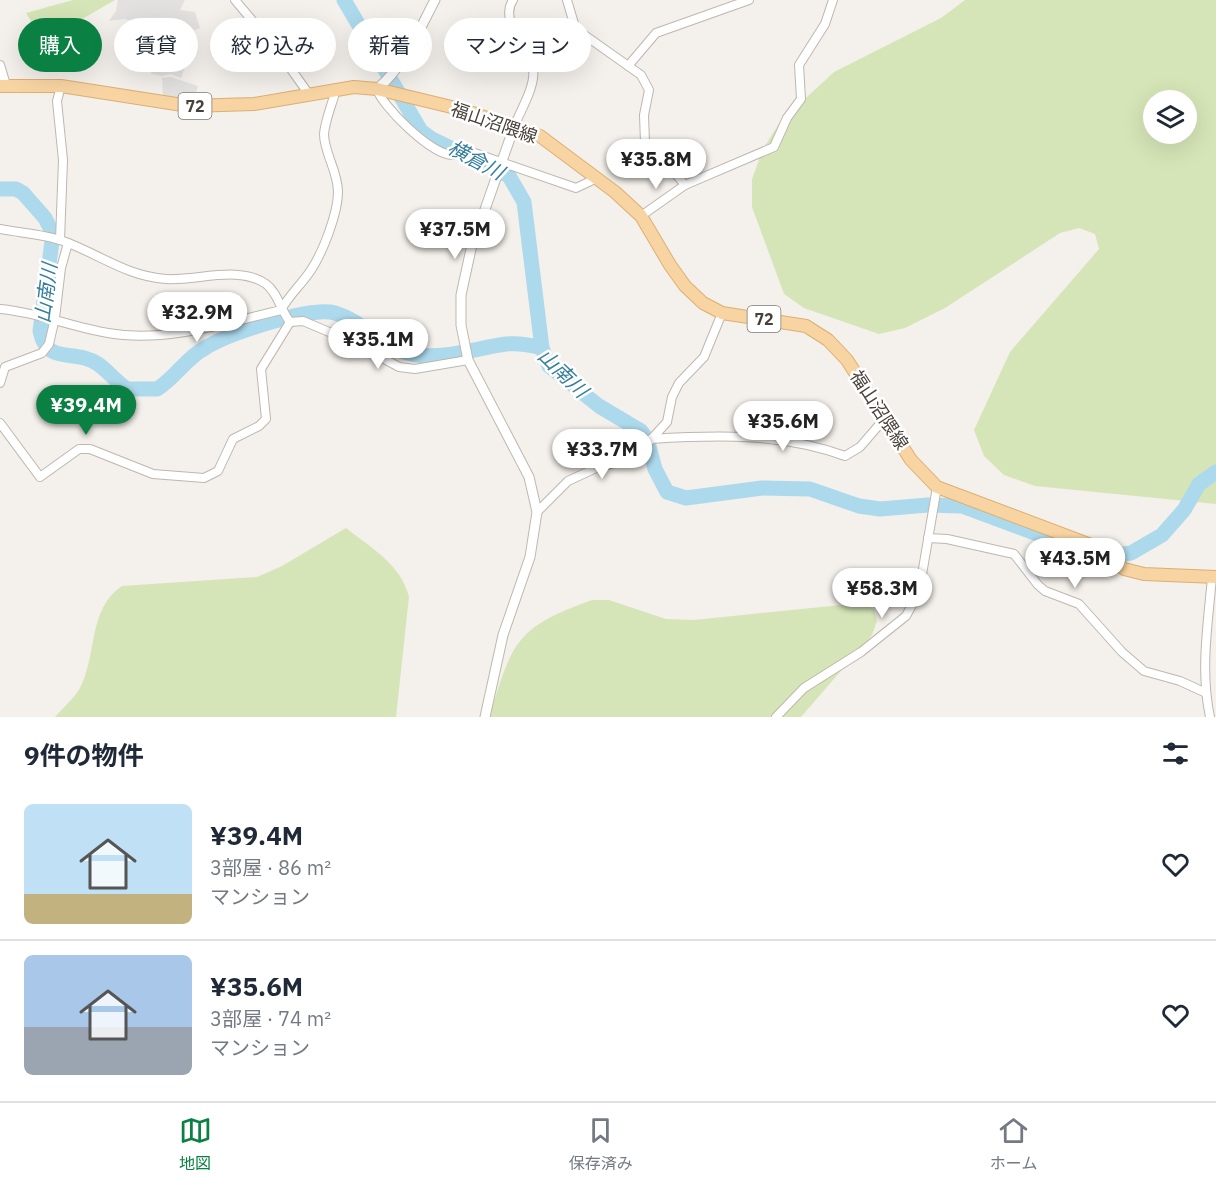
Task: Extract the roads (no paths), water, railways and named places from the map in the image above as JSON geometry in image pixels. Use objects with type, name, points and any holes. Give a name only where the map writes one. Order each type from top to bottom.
[{"type":"main road","name":"福山沼隈線","points":[[3,85],[61,86],[189,106],[254,104],[337,88],[386,84],[411,99],[464,110],[540,136],[641,216],[686,286],[703,303],[722,313],[806,326],[828,340],[847,360],[911,460],[937,487],[1111,557],[1124,569],[1144,574],[1214,577]]},
{"type":"street","points":[[235,0],[308,93]]},
{"type":"street","points":[[435,0],[411,45],[386,84],[416,135],[436,150],[452,155],[466,150],[576,188],[595,179]]},
{"type":"street","points":[[485,717],[503,635],[530,557],[537,512],[529,477],[468,360],[461,325],[461,295],[471,249],[494,178],[534,76],[533,65],[510,20],[510,4],[513,0]]},
{"type":"street","points":[[567,0],[575,27],[587,38],[641,75],[649,90],[644,115],[645,142],[653,154],[669,166],[685,186]]},
{"type":"street","points":[[628,66],[656,33],[748,0]]},
{"type":"street","points":[[641,216],[685,186],[774,147],[787,118],[801,99],[799,65],[825,24],[833,0]]},
{"type":"street","points":[[0,65],[3,85]]},
{"type":"street","points":[[0,383],[5,367],[42,353],[49,344],[55,318],[64,242],[63,160],[57,101],[61,86]]},
{"type":"street","points":[[0,309],[55,318],[108,333],[139,335],[203,329],[281,310],[287,299],[311,271],[336,209],[336,171],[324,134],[337,88]]},
{"type":"street","points":[[0,229],[64,242],[102,260],[144,275],[165,279],[219,275],[248,277],[266,284],[278,299],[281,310],[290,322]]},
{"type":"street","points":[[537,512],[568,481],[596,468],[634,458],[667,422],[672,397],[679,383],[704,357],[722,313]]},
{"type":"street","points":[[290,322],[303,321],[353,342],[399,367],[415,369],[468,360]]},
{"type":"street","points":[[0,423],[40,477],[79,449],[90,449],[153,474],[178,477],[210,476],[218,471],[232,439],[260,426],[266,419],[261,369],[280,343],[290,322]]},
{"type":"street","points":[[651,439],[710,435],[755,436],[815,445],[845,456],[860,447],[885,418]]},
{"type":"street","points":[[776,717],[804,688],[861,652],[906,616],[919,592],[937,487]]},
{"type":"street","points":[[928,538],[947,539],[1014,554],[1038,585],[1045,591],[1078,604],[1122,652],[1144,671],[1180,681],[1204,692]]},
{"type":"street","points":[[1210,717],[1204,692],[1203,671],[1214,577]]},
{"type":"waterway","name":"山南川","points":[[344,0],[421,131],[432,139],[509,176],[524,202],[542,348],[549,366],[599,406],[641,431],[647,439],[655,469],[667,492],[686,498],[762,488],[810,489],[859,506],[880,509],[928,505],[962,506],[1099,557],[1131,553],[1162,535],[1184,510],[1199,484],[1216,472]]},
{"type":"waterway","name":"山南川","points":[[0,189],[16,189],[23,193],[45,218],[53,234],[40,331],[44,342],[55,353],[89,359],[98,364],[127,389],[157,389],[198,352],[216,342],[289,317],[323,312],[346,317],[394,348],[416,355],[450,354],[506,344],[524,344],[542,348]]},
{"type":"water label","name":"横倉川","points":[[476,160]]}]
